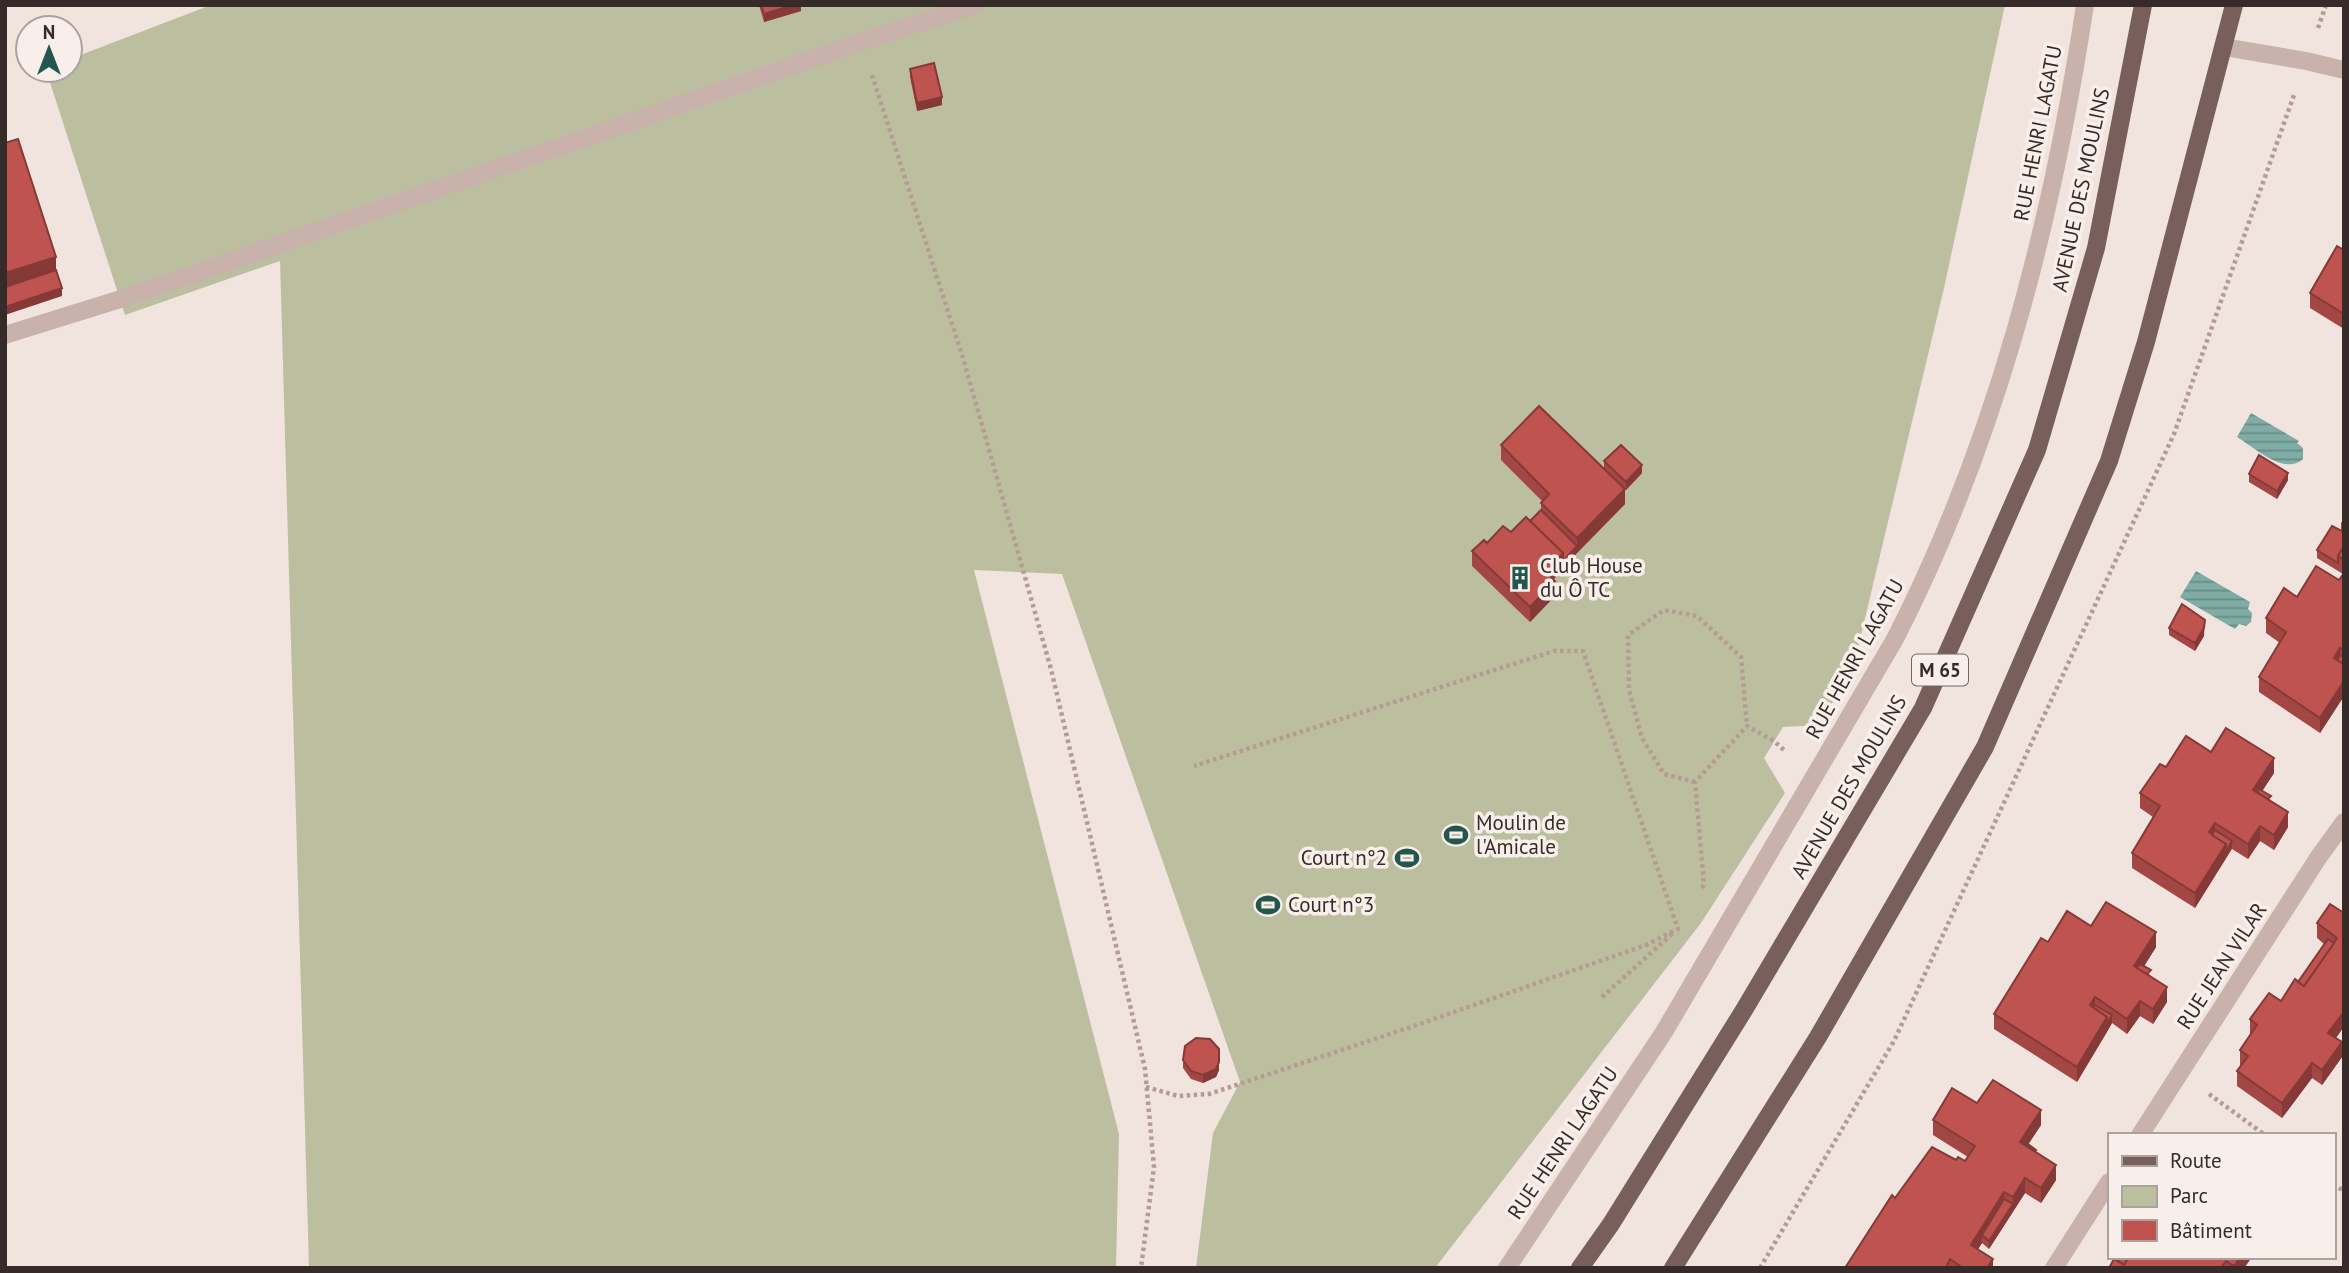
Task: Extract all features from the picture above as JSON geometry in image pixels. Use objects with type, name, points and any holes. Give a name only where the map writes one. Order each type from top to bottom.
[{"type":"main road","name":"AVENUE DES MOULINS","points":[[1580,1268],[1611,1224],[1744,1010],[1923,708],[2037,450],[2096,248],[2143,5]]},
{"type":"main road","points":[[1673,1268],[1818,1037],[1985,747],[2109,461],[2146,342],[2234,5]]},
{"type":"street","points":[[5,335],[127,297],[858,43],[975,5]]},
{"type":"street","name":"RUE HENRI LAGATU","points":[[1507,1268],[1664,1032],[1895,639],[1923,585],[1993,404],[2032,270],[2056,169],[2085,5]]},
{"type":"street","points":[[2224,47],[2344,70]]},
{"type":"street","name":"RUE JEAN VILAR","points":[[2141,1133],[2318,858],[2344,822]]},
{"type":"street","points":[[2054,1268],[2108,1184]]},
{"type":"path","points":[[858,43],[873,77],[963,358],[1051,669],[1142,1056],[1154,1167],[1141,1268]]},
{"type":"path","points":[[1695,782],[1664,774],[1642,738],[1629,690],[1628,635],[1664,611],[1697,616],[1741,657],[1747,726],[1695,782],[1704,885],[1697,896]]},
{"type":"path","points":[[1194,766],[1554,652],[1583,651],[1678,929]]},
{"type":"path","points":[[1747,726],[1774,741],[1815,777]]},
{"type":"path","points":[[1602,997],[1678,929],[1684,918]]},
{"type":"path","points":[[1146,1087],[1178,1096],[1209,1094],[1646,945],[1678,929]]},
{"type":"path","points":[[2180,1073],[2262,1133]]},
{"type":"green space","points":[[211,5],[2005,5],[1944,288],[1854,664],[1820,725],[1783,727],[1764,758],[1785,793],[1701,923],[1435,1268],[1196,1268],[1213,1133],[1240,1082],[1062,574],[974,570],[1119,1134],[1116,1268],[309,1268],[280,261],[125,315],[51,84],[84,84],[84,54]]},
{"type":"water","points":[[2251,413],[2299,441],[2297,443],[2303,448],[2303,459],[2288,464],[2279,462],[2237,437]]},
{"type":"water","points":[[2196,571],[2250,602],[2248,609],[2252,613],[2251,622],[2246,626],[2239,624],[2235,629],[2180,597]]},
{"type":"building","points":[[761,5],[793,5],[764,14]]},
{"type":"building","points":[[934,63],[942,97],[917,103],[910,69]]},
{"type":"building","points":[[18,139],[56,257],[5,273],[5,143]]},
{"type":"building","points":[[2337,246],[2344,250],[2344,314],[2310,293]]},
{"type":"building","points":[[56,270],[62,288],[5,307],[5,287]]},
{"type":"building","points":[[1539,406],[1625,489],[1577,538],[1541,503],[1549,494],[1501,445]]},
{"type":"building","points":[[1621,445],[1642,465],[1626,482],[1604,461]]},
{"type":"building","points":[[2259,455],[2288,473],[2277,491],[2249,474]]},
{"type":"building","points":[[1541,510],[1577,546],[1563,561],[1563,553],[1530,521]]},
{"type":"building","name":"Club House du Ô TC","points":[[1526,517],[1563,553],[1546,573],[1555,581],[1530,607],[1472,551],[1484,540],[1487,543],[1503,526],[1511,532]]},
{"type":"building","points":[[2332,526],[2344,532],[2344,546],[2338,556],[2338,563],[2317,550]]},
{"type":"building","points":[[2344,546],[2344,560],[2338,556]]},
{"type":"building","points":[[2316,566],[2339,580],[2344,573],[2344,651],[2340,648],[2334,658],[2344,664],[2344,681],[2320,718],[2259,677],[2286,632],[2266,618],[2284,588],[2297,597]]},
{"type":"building","points":[[2182,604],[2205,620],[2204,628],[2195,643],[2169,628]]},
{"type":"building","points":[[2340,655],[2344,658],[2344,664],[2337,660]]},
{"type":"building","points":[[2226,728],[2274,758],[2253,790],[2288,812],[2274,835],[2260,826],[2248,844],[2215,823],[2209,832],[2226,844],[2195,893],[2132,853],[2160,806],[2140,793],[2160,764],[2166,767],[2186,736],[2211,752]]},
{"type":"building","points":[[2259,789],[2271,796],[2268,799],[2257,792]]},
{"type":"building","points":[[2215,830],[2232,841],[2226,851],[2226,844],[2212,835]]},
{"type":"building","points":[[2106,902],[2156,932],[2134,966],[2167,987],[2153,1009],[2140,1001],[2127,1019],[2095,997],[2090,1005],[2107,1017],[2077,1067],[1994,1014],[2041,938],[2048,942],[2067,911],[2091,926]]},
{"type":"building","points":[[2330,904],[2344,913],[2344,1014],[2328,1033],[2342,1042],[2322,1070],[2312,1063],[2282,1103],[2237,1071],[2248,1056],[2240,1050],[2257,1025],[2250,1019],[2269,993],[2281,1001],[2295,979],[2304,986],[2337,938],[2317,923]]},
{"type":"building","points":[[2328,939],[2334,943],[2304,986],[2298,982]]},
{"type":"building","points":[[2140,964],[2151,970],[2147,974],[2137,968]]},
{"type":"building","points":[[2095,1005],[2112,1015],[2107,1024],[2107,1017],[2093,1007]]},
{"type":"building","points":[[1196,1038],[1210,1039],[1219,1049],[1216,1069],[1203,1075],[1191,1071],[1183,1060],[1185,1046]]},
{"type":"building","points":[[1993,1080],[2041,1110],[2020,1142],[2056,1165],[2041,1188],[2025,1178],[2013,1197],[2004,1192],[1971,1245],[1993,1259],[1987,1268],[1963,1268],[1950,1259],[1946,1268],[1845,1268],[1892,1195],[1895,1198],[1932,1147],[1956,1160],[1958,1157],[1965,1161],[1975,1146],[1933,1120],[1952,1088],[1977,1103]]},
{"type":"building","points":[[2004,1199],[2013,1204],[1989,1241],[1982,1235]]},
{"type":"building","points":[[2114,1259],[2124,1265],[2128,1259],[2239,1259],[2234,1266],[2226,1261],[2221,1268],[2109,1268]]},
{"type":"building","points":[[2120,1259],[2128,1259],[2124,1265],[2118,1261]]},
{"type":"place","name":"Club House du Ô TC","points":[[1520,578]]},
{"type":"place","name":"Moulin de l'Amicale","points":[[1456,835]]},
{"type":"place","name":"Court n°2","points":[[1407,858]]},
{"type":"place","name":"Court n°3","points":[[1268,905]]}]
